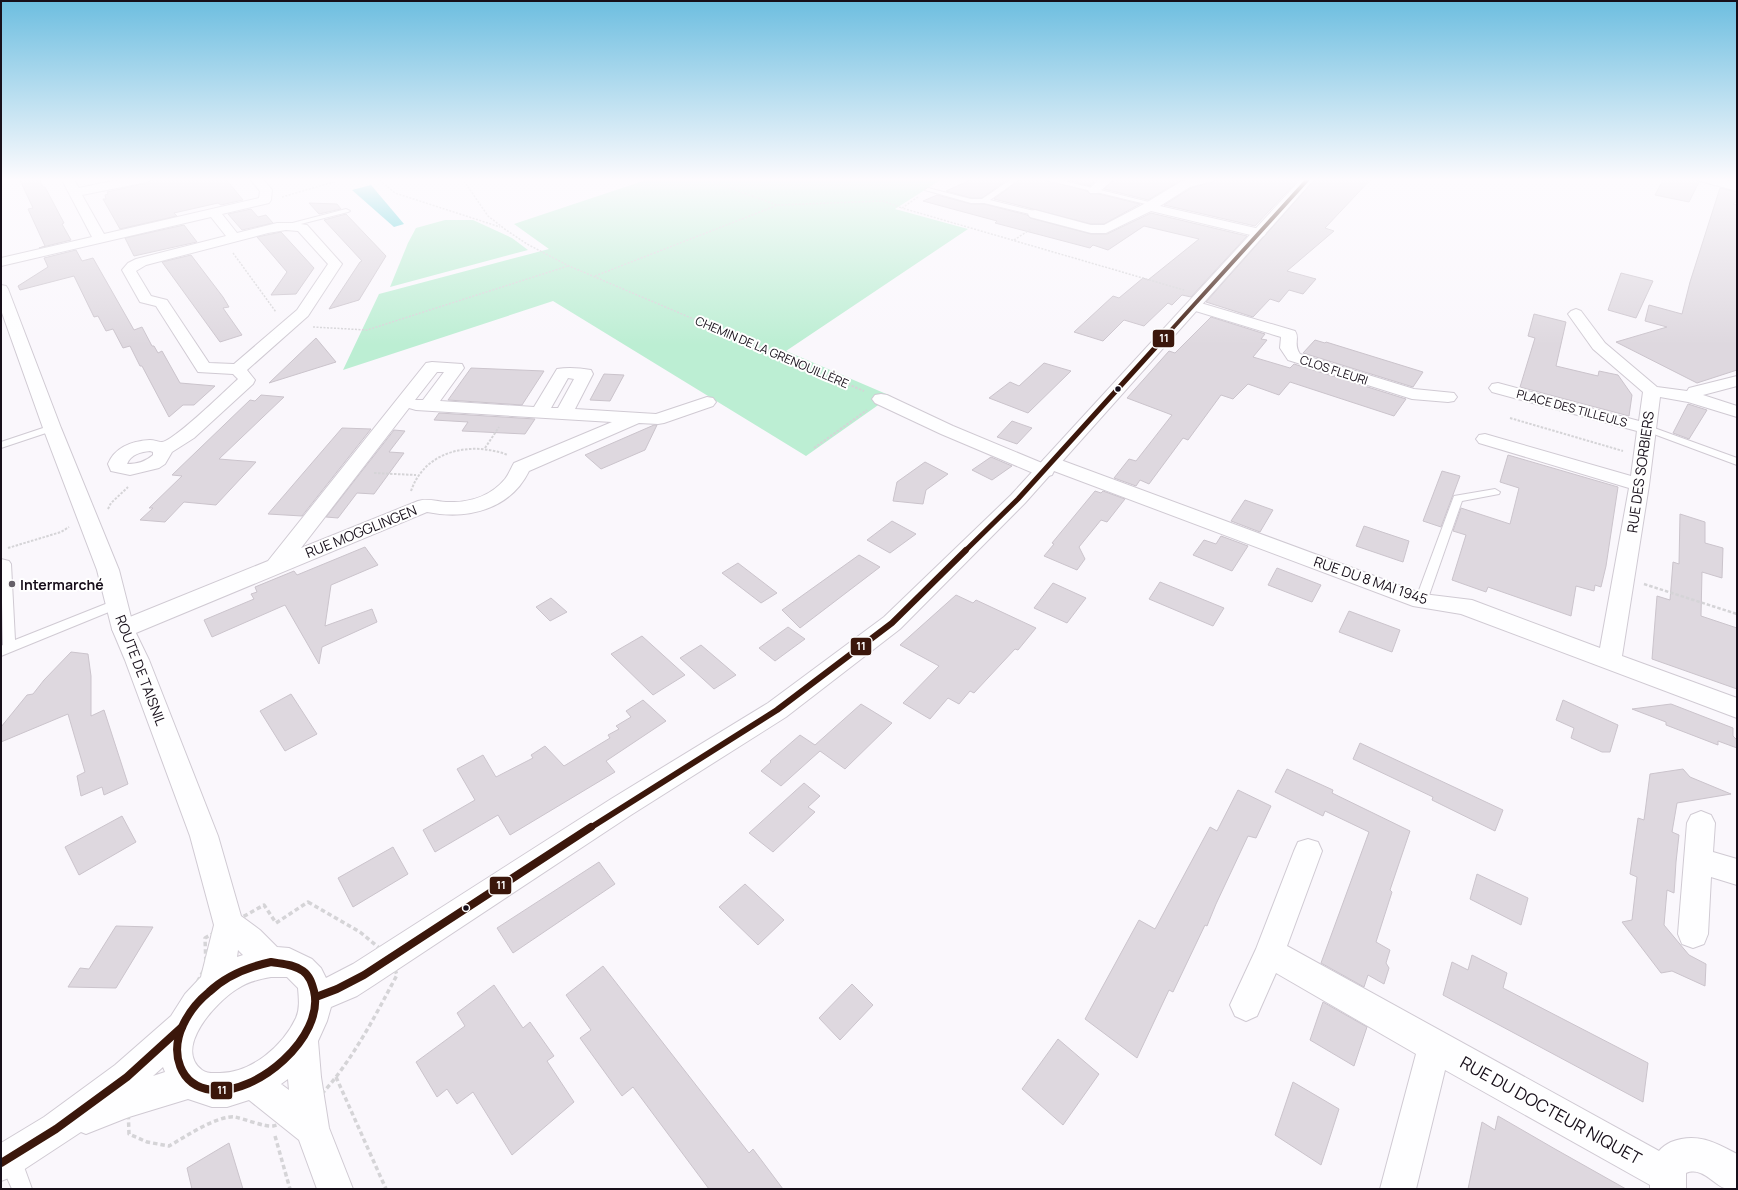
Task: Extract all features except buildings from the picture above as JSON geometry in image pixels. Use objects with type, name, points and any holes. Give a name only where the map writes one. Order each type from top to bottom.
[{"type":"street","points":[[97,234],[99,238]]},
{"type":"street","points":[[1,262],[119,234]]},
{"type":"street","points":[[231,234],[234,238]]},
{"type":"street","points":[[253,234],[141,262],[129,270],[145,299],[162,303],[204,368],[238,369],[303,312],[335,264],[307,234]]},
{"type":"street","points":[[316,997],[337,990],[356,981],[621,807],[777,710],[892,623],[1018,499],[1259,234]]},
{"type":"street","name":"ROUTE DE TAISNIL","points":[[1,289],[52,428],[108,570],[123,629],[137,660],[204,836],[229,924],[215,986]]},
{"type":"street","name":"CLOS FLEURI","points":[[1198,301],[1289,334],[1288,348],[1294,357],[1412,394],[1448,397]]},
{"type":"street","name":"RUE DES SORBIERS","points":[[1576,314],[1599,346],[1652,391],[1639,485],[1610,660]]},
{"type":"street","name":"RUE MOGGLINGEN","points":[[275,566],[432,367],[456,368],[428,405]]},
{"type":"street","points":[[163,450],[156,446],[141,447],[121,456],[117,464],[122,469],[128,470],[143,468],[151,465],[161,457],[164,453],[163,450],[188,434],[247,380],[238,369]]},
{"type":"street","points":[[540,412],[563,373],[585,374],[563,414]]},
{"type":"street","points":[[1691,397],[1695,392],[1737,381]]},
{"type":"street","name":"PLACE DES TILLEULS","points":[[1498,388],[1646,428]]},
{"type":"street","points":[[1652,391],[1691,397],[1737,412]]},
{"type":"street","points":[[881,399],[947,430],[1048,467]]},
{"type":"street","points":[[403,404],[658,420],[707,402]]},
{"type":"street","points":[[521,467],[636,418]]},
{"type":"street","points":[[1485,439],[1639,485]]},
{"type":"street","name":"RUE MOGGLINGEN","points":[[123,629],[425,505],[438,509],[456,510],[473,507],[492,500],[507,489],[518,475],[521,467]]},
{"type":"street","name":"RUE DU 8 MAI 1945","points":[[1048,467],[1421,601],[1464,606],[1737,708]]},
{"type":"street","points":[[1693,934],[1701,823]]},
{"type":"street","points":[[1246,1005],[1269,953],[1308,851]]},
{"type":"street","points":[[1698,860],[1737,872]]},
{"type":"street","points":[[229,924],[249,940],[271,962]]},
{"type":"street","name":"RUE DU DOCTEUR NIQUET","points":[[1269,953],[1434,1046],[1668,1182]]},
{"type":"street","points":[[271,962],[289,963],[303,970],[312,982],[316,997],[312,1022],[302,1040],[272,1071],[253,1082],[228,1090],[206,1090],[189,1082],[178,1068],[176,1049],[182,1027],[190,1012],[215,986],[233,974],[252,966],[271,962]]},
{"type":"street","points":[[6,1160],[56,1129],[127,1077],[182,1027]]},
{"type":"street","points":[[302,1040],[304,1077],[312,1128],[335,1189]]},
{"type":"street","points":[[1398,1189],[1434,1046]]},
{"type":"street","points":[[56,1129],[129,1100],[189,1082]]},
{"type":"street","points":[[253,1082],[312,1128]]},
{"type":"street","points":[[1668,1182],[1670,1163],[1680,1156],[1693,1154],[1709,1158],[1726,1166],[1737,1175]]},
{"type":"lane","points":[[1,445],[52,428]]},
{"type":"lane","points":[[1646,428],[1737,462]]},
{"type":"lane","points":[[1421,601],[1458,498],[1495,492]]},
{"type":"lane","points":[[1,563],[5,564],[5,650]]},
{"type":"lane","points":[[5,650],[117,604]]},
{"type":"lane","points":[[1,627],[5,650]]},
{"type":"lane","points":[[6,1160],[14,1170],[22,1189]]},
{"type":"path","name":"CHEMIN DE LA GRENOUILLÈRE","points":[[512,234],[569,266],[836,378],[881,399]]},
{"type":"path","points":[[594,276],[706,234]]},
{"type":"path","points":[[991,234],[1136,275],[1198,301]]},
{"type":"path","points":[[214,243],[217,246],[228,247],[276,312],[303,312]]},
{"type":"path","points":[[288,326],[367,330],[569,266]]},
{"type":"path","points":[[814,448],[881,399]]},
{"type":"path","points":[[485,448],[510,410]]},
{"type":"path","points":[[1510,418],[1642,457]]},
{"type":"path","points":[[425,505],[418,500],[411,491],[412,483],[416,475],[424,466],[445,455],[471,448],[485,448],[507,454],[521,467]]},
{"type":"path","points":[[6,549],[61,532],[73,524],[107,511],[111,503],[136,480],[143,468]]},
{"type":"path","points":[[350,471],[416,475]]},
{"type":"path","points":[[1737,507],[1737,512]]},
{"type":"path","points":[[1624,577],[1737,614]]},
{"type":"path","points":[[336,1076],[386,1189]]},
{"type":"path","points":[[272,1126],[290,1189]]},
{"type":"green space","points":[[413,234],[502,234],[512,238],[528,250],[390,287]]},
{"type":"green space","points":[[527,234],[961,234],[786,351],[891,396],[806,456],[553,301],[343,370],[379,294],[549,249]]},
{"type":"transit line","name":"11","points":[[316,997],[337,989],[364,975],[621,807],[777,710],[892,623],[1018,499],[1259,234]]},
{"type":"transit line","name":"11","points":[[271,962],[291,965],[304,972],[312,982],[315,996],[314,1010],[309,1025],[301,1040],[285,1059],[257,1080],[232,1089],[217,1091],[204,1089],[194,1084],[186,1076],[180,1066],[178,1055],[178,1041],[182,1027],[189,1014],[203,997],[227,978],[245,969],[271,962]]},
{"type":"transit line","name":"11","points":[[1,1163],[56,1129],[127,1077],[182,1027]]},
{"type":"place","name":"Intermarché","points":[[12,584]]}]
